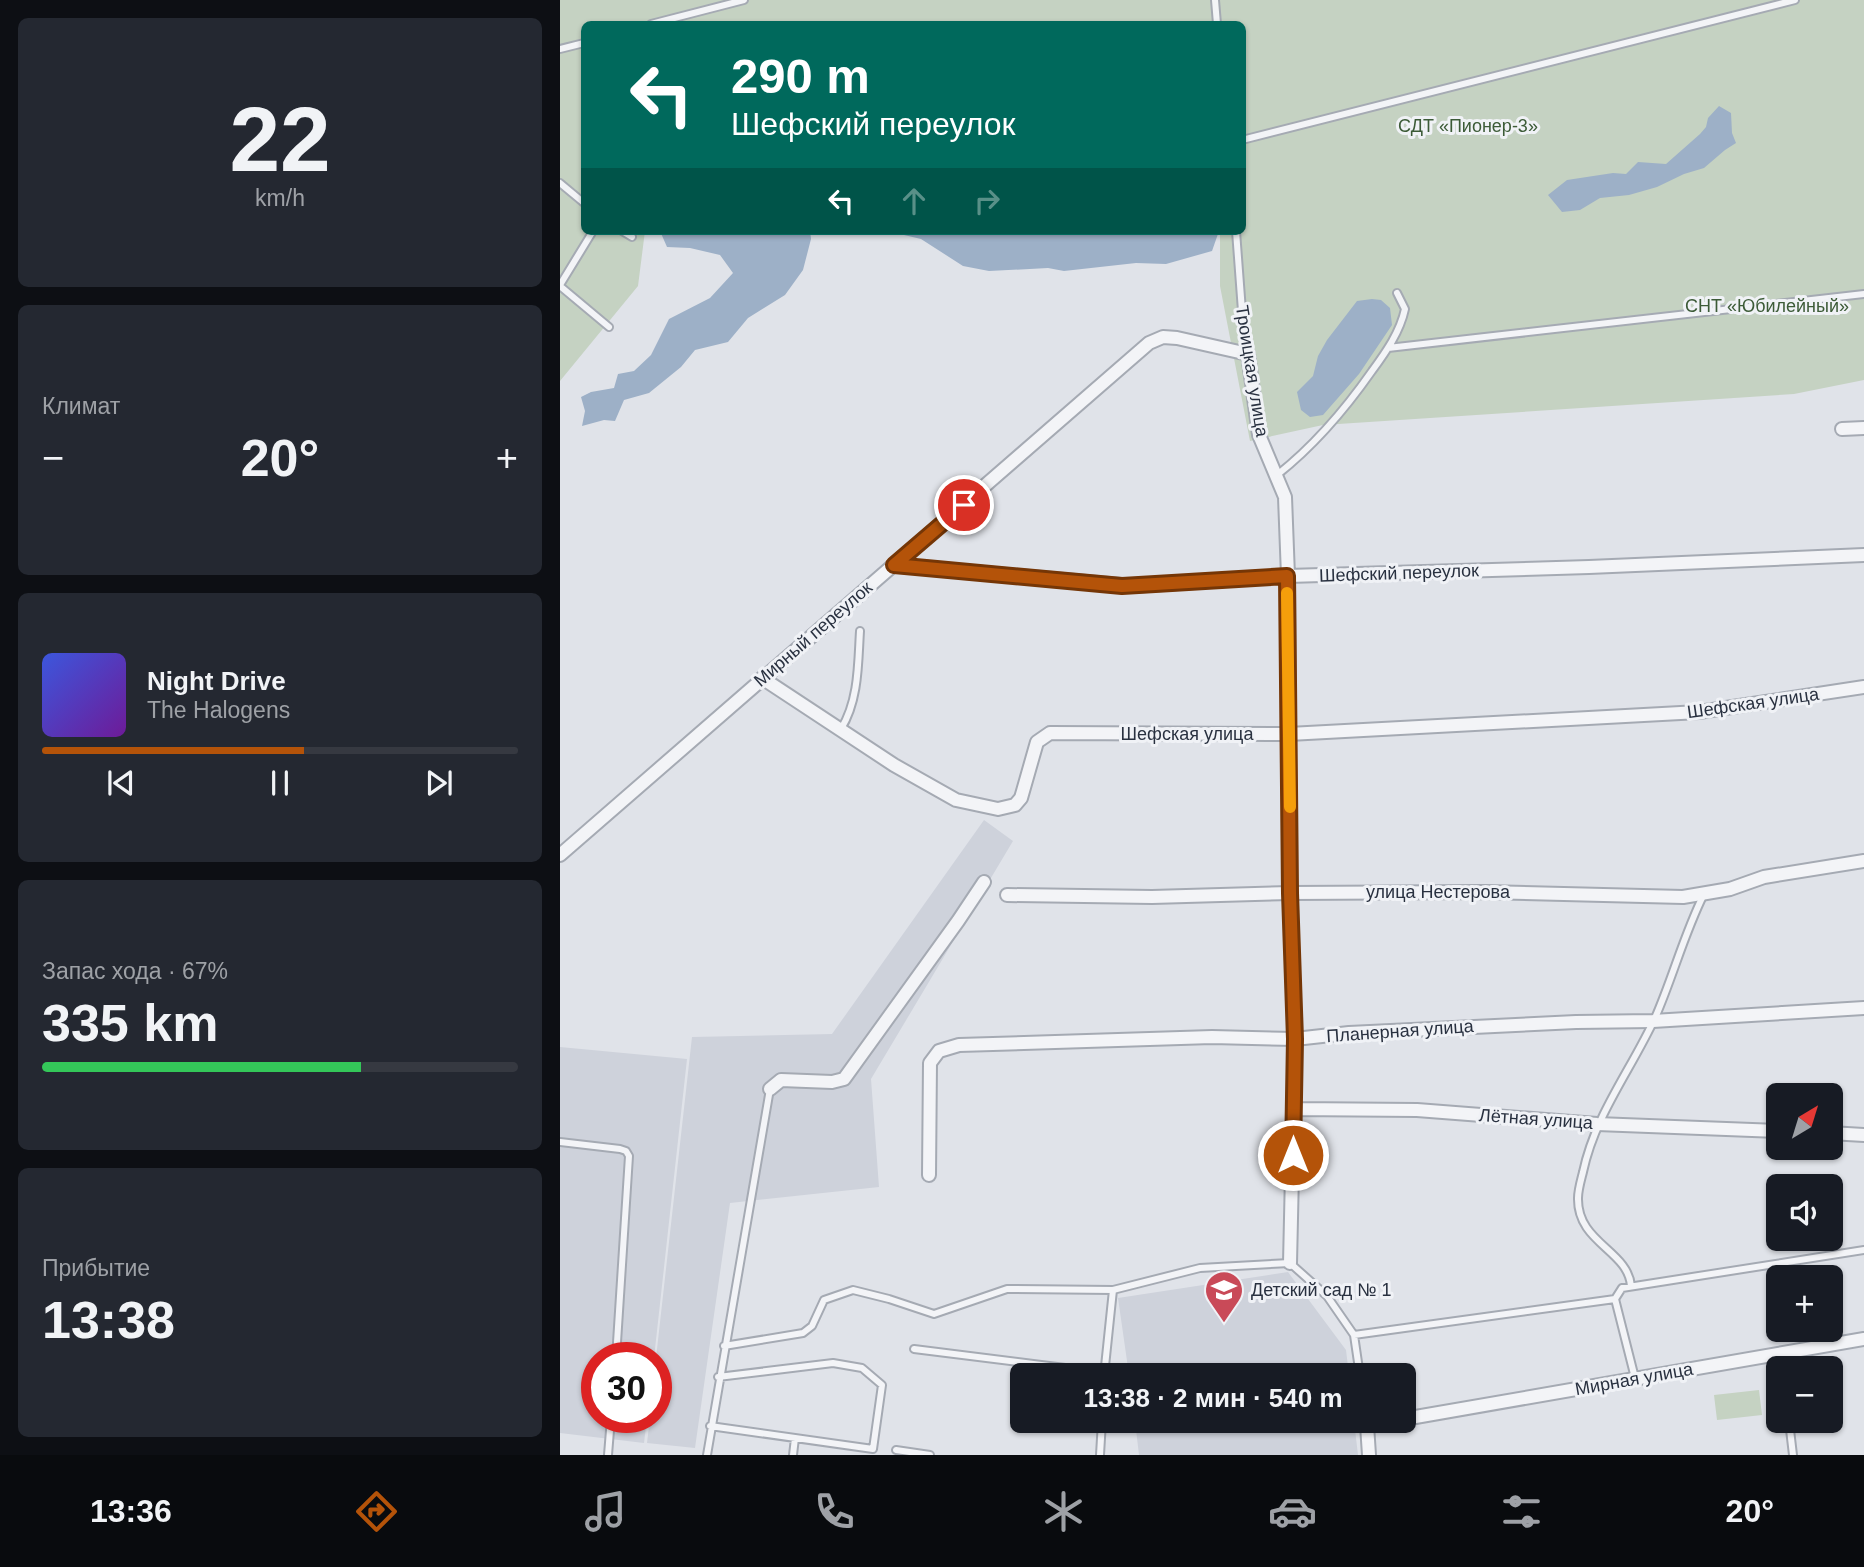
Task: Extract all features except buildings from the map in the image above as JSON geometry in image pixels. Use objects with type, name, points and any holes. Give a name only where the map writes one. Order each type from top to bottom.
[{"type":"street","name":"Мирный переулок","points":[[560,855],[1149,343],[1163,337],[1177,338],[1248,354]]},
{"type":"street","name":"Троицкая улица","points":[[1248,354],[1259,435],[1285,498],[1290,893],[1295,1039],[1290,1263]]},
{"type":"street","points":[[1842,429],[1864,428]]},
{"type":"street","name":"Шефский переулок","points":[[894,565],[1122,586],[1287,576],[1588,568],[1864,555]]},
{"type":"street","name":"Шефская улица","points":[[762,678],[894,765],[956,800],[998,809],[1015,805],[1021,798],[1037,742],[1050,733],[1289,734],[1699,712],[1864,687]]},
{"type":"street","name":"улица Нестерова","points":[[1007,895],[1152,897],[1485,892],[1683,897],[1730,889],[1764,877],[1864,860]]},
{"type":"street","points":[[770,1089],[781,1080],[832,1082],[844,1079],[984,882]]},
{"type":"street","name":"Планерная улица","points":[[929,1175],[930,1063],[939,1051],[979,1043],[1212,1037],[1295,1039],[1349,1033],[1653,1021],[1864,1008]]},
{"type":"street","name":"Лётная улица","points":[[1293,1109],[1417,1111],[1597,1124],[1766,1131]]},
{"type":"street","points":[[1843,1134],[1864,1135]]},
{"type":"street","name":"Мирная улица","points":[[1416,1417],[1864,1339]]},
{"type":"street","points":[[1367,1433],[1369,1455]]},
{"type":"lane","points":[[663,21],[744,0]]},
{"type":"lane","points":[[1215,0],[1217,21]]},
{"type":"lane","points":[[1246,139],[1795,0]]},
{"type":"lane","points":[[560,49],[581,44]]},
{"type":"lane","points":[[560,183],[581,200]]},
{"type":"lane","points":[[591,235],[560,285],[609,327]]},
{"type":"lane","name":"Троицкая улица","points":[[1236,235],[1248,354]]},
{"type":"lane","points":[[1277,475],[1305,453],[1345,410],[1388,348],[1405,309],[1397,293]]},
{"type":"lane","points":[[1388,348],[1864,294]]},
{"type":"lane","points":[[841,729],[855,691],[860,631]]},
{"type":"lane","points":[[1631,1286],[1628,1271],[1590,1234],[1580,1214],[1578,1198],[1597,1124],[1653,1021],[1704,894]]},
{"type":"lane","points":[[706,1455],[770,1089]]},
{"type":"lane","points":[[560,1142],[620,1149],[629,1156],[617,1342]]},
{"type":"lane","points":[[1635,1378],[1615,1299],[1622,1288],[1864,1250]]},
{"type":"lane","points":[[724,1346],[803,1333],[812,1326],[824,1300],[853,1290],[889,1298],[934,1314],[1007,1289],[1113,1290],[1200,1268],[1290,1263],[1327,1296],[1354,1335],[1358,1363]]},
{"type":"lane","points":[[1106,1363],[1113,1290]]},
{"type":"lane","points":[[1354,1335],[1615,1299]]},
{"type":"lane","points":[[914,1349],[1021,1363]]},
{"type":"lane","points":[[710,1426],[873,1449],[881,1385],[862,1368],[833,1363],[718,1377]]},
{"type":"lane","points":[[608,1455],[610,1433]]},
{"type":"lane","points":[[1100,1455],[1101,1433]]},
{"type":"lane","points":[[1790,1433],[1793,1455]]},
{"type":"lane","points":[[793,1455],[795,1438]]},
{"type":"lane","points":[[896,1450],[930,1455]]},
{"type":"shaded area","points":[[984,820],[1013,841],[871,1079],[879,1187],[730,1203],[695,1448],[647,1443],[648,1433],[672,1433],[672,1342],[658,1342],[692,1037],[832,1034]]},
{"type":"shaded area","points":[[560,1047],[687,1059],[656,1342],[581,1342],[581,1433],[645,1433],[644,1443],[560,1433]]},
{"type":"shaded area","name":"Детский сад № 1","points":[[1288,1272],[1346,1350],[1348,1363],[1127,1363],[1118,1298]]},
{"type":"shaded area","points":[[1136,1433],[1355,1433],[1358,1455],[1139,1455]]},
{"type":"green space","points":[[560,0],[1864,0],[1864,380],[1794,394],[1323,425],[1250,441],[1220,286],[1220,235],[1246,235],[1246,21],[581,21],[581,235],[644,235],[638,286],[560,381]]},
{"type":"green space","points":[[1759,1390],[1762,1415],[1717,1420],[1714,1395]]},
{"type":"water","points":[[1719,106],[1731,113],[1732,133],[1736,143],[1704,168],[1657,187],[1629,195],[1600,198],[1580,210],[1562,212],[1548,195],[1567,180],[1613,173],[1626,174],[1638,162],[1666,164],[1700,134],[1706,127],[1708,118]]},
{"type":"water","points":[[662,235],[810,235],[811,239],[803,270],[785,295],[748,318],[728,342],[695,350],[681,367],[649,393],[624,400],[615,421],[604,420],[582,426],[585,411],[581,397],[591,392],[614,388],[618,374],[634,371],[651,355],[669,319],[710,298],[733,273],[720,255],[690,248],[667,247]]},
{"type":"water","points":[[904,235],[1218,235],[1212,251],[1166,264],[1136,263],[1064,271],[1048,268],[989,271],[963,266],[921,239]]},
{"type":"water","points":[[1381,300],[1390,308],[1392,325],[1359,374],[1323,415],[1310,417],[1301,410],[1297,392],[1313,376],[1318,356],[1327,340],[1357,301]]},
{"type":"slow traffic","points":[[1287,593],[1290,807]]},
{"type":"place","name":"Детский сад № 1","points":[[1224,1324]]},
{"type":"route","points":[[964,505],[894,565],[1122,586],[1287,576],[1290,893],[1295,1039],[1293,1155]]},
{"type":"park label","name":"СДТ «Пионер-3»","points":[[1468,126]]},
{"type":"park label","name":"СНТ «Юбилейный»","points":[[1767,306]]}]
